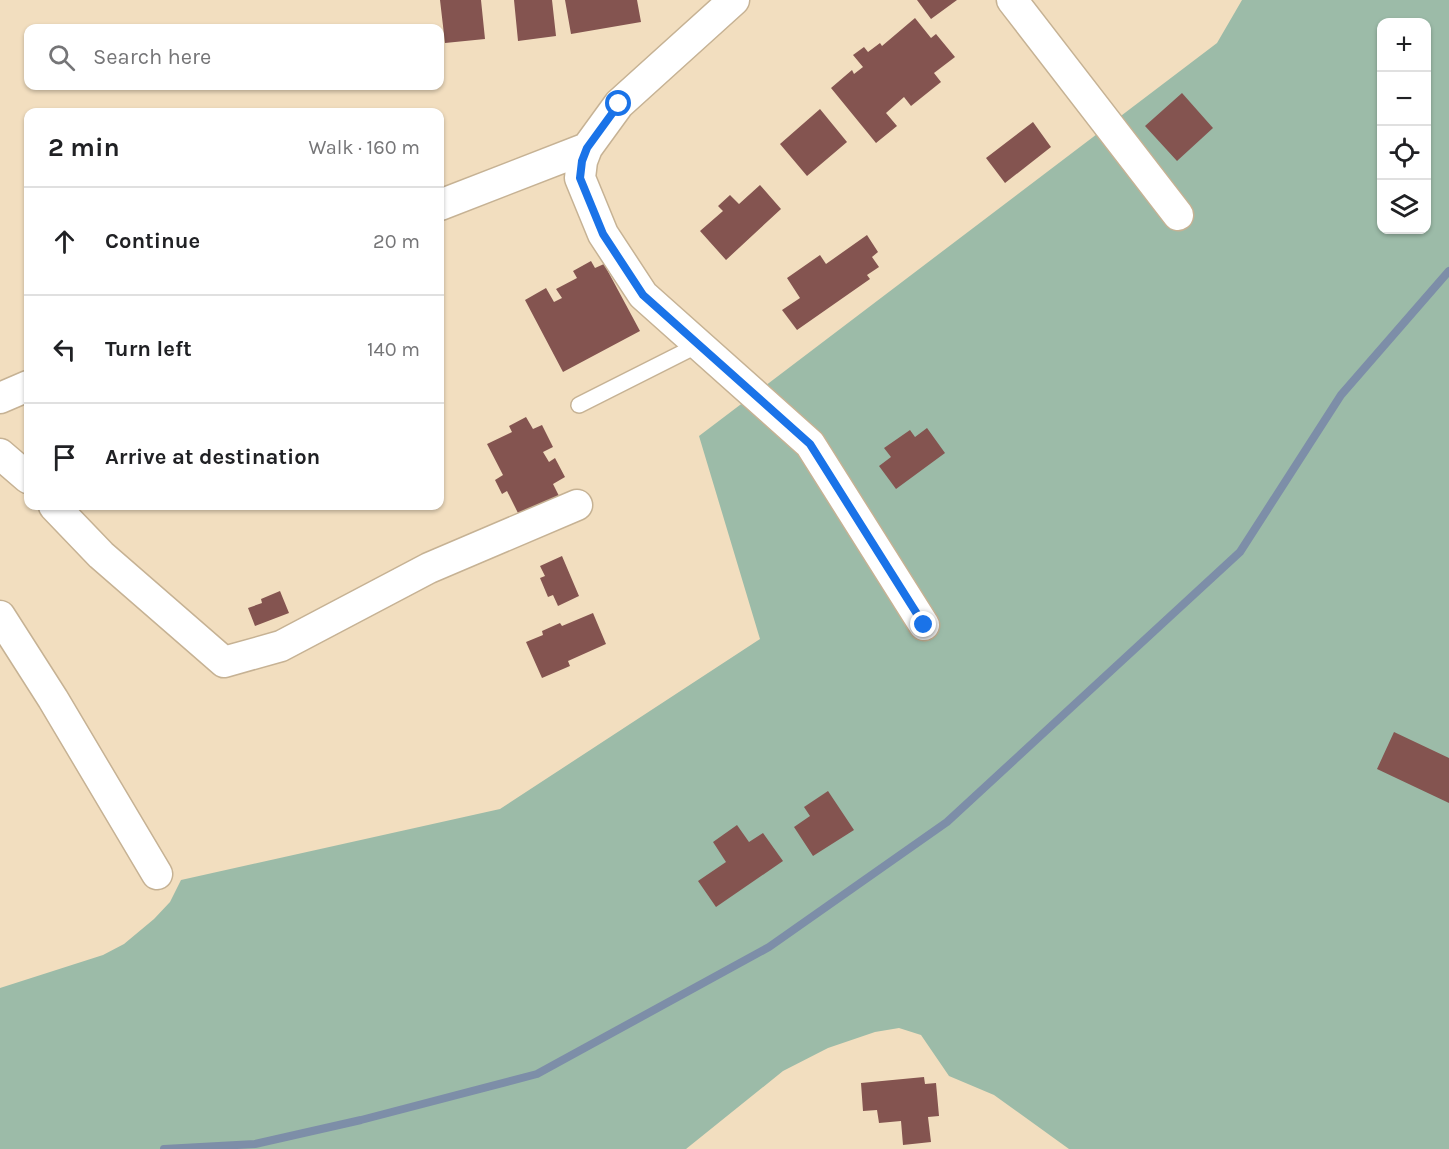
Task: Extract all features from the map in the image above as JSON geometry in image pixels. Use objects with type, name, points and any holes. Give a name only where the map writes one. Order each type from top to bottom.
[{"type":"street","points":[[1012,0],[1178,215]]},
{"type":"street","points":[[730,2],[619,104],[587,148],[582,161],[580,178],[603,234],[643,295],[810,444],[924,625]]},
{"type":"street","points":[[444,203],[587,148]]},
{"type":"street","points":[[0,398],[24,388]]},
{"type":"street","points":[[0,454],[24,475]]},
{"type":"street","points":[[58,510],[101,555],[224,662],[281,646],[429,568],[577,505]]},
{"type":"street","points":[[0,616],[53,699],[157,874]]},
{"type":"lane","points":[[579,405],[698,345]]},
{"type":"green space","points":[[1242,0],[1449,0],[1449,1149],[1069,1149],[994,1095],[949,1076],[921,1035],[899,1028],[875,1032],[828,1048],[783,1071],[686,1149],[0,1149],[0,988],[103,955],[124,944],[170,902],[181,880],[500,809],[760,639],[699,436],[1217,43]]},
{"type":"building","points":[[440,0],[481,0],[485,39],[445,43]]},
{"type":"building","points":[[514,0],[552,0],[556,36],[518,41]]},
{"type":"building","points":[[565,0],[637,0],[641,22],[571,34]]},
{"type":"building","points":[[917,0],[957,0],[931,19]]},
{"type":"building","points":[[915,18],[931,38],[936,34],[955,57],[934,73],[941,82],[911,106],[904,97],[886,113],[897,126],[876,143],[831,88],[852,70],[854,74],[863,67],[853,55],[864,47],[868,52],[880,43],[882,46]]},
{"type":"building","points":[[1182,93],[1213,128],[1177,161],[1145,126]]},
{"type":"building","points":[[820,109],[847,142],[807,176],[780,144]]},
{"type":"building","points":[[1033,122],[1051,147],[1005,183],[986,158]]},
{"type":"building","points":[[760,185],[781,209],[726,260],[700,231],[723,211],[718,206],[730,195],[739,204]]},
{"type":"building","points":[[867,235],[878,252],[872,257],[879,267],[867,275],[870,279],[797,330],[782,310],[800,298],[787,278],[820,255],[826,264]]},
{"type":"building","points":[[591,261],[595,268],[604,264],[640,331],[563,372],[525,300],[546,288],[554,302],[562,298],[556,289],[577,278],[573,271]]},
{"type":"building","points":[[526,417],[533,429],[542,425],[553,447],[543,452],[549,462],[555,458],[565,477],[553,484],[561,500],[522,521],[507,491],[502,494],[495,480],[503,475],[487,444],[512,432],[509,426]]},
{"type":"building","points":[[927,428],[945,453],[896,489],[879,466],[891,457],[884,448],[910,430],[915,437]]},
{"type":"building","points":[[562,556],[579,596],[558,606],[553,595],[548,597],[540,578],[545,576],[540,566]]},
{"type":"building","points":[[280,591],[289,613],[255,626],[248,608],[262,603],[261,599]]},
{"type":"building","points":[[593,613],[606,644],[568,661],[570,666],[542,678],[526,642],[543,635],[542,631],[560,623],[562,626]]},
{"type":"building","points":[[1394,732],[1449,758],[1449,803],[1377,769]]},
{"type":"building","points":[[828,791],[854,830],[813,856],[794,827],[810,816],[804,807]]},
{"type":"building","points":[[737,825],[749,842],[763,833],[783,861],[716,907],[698,881],[726,862],[713,842]]},
{"type":"building","points":[[924,1077],[925,1084],[936,1083],[939,1116],[928,1117],[931,1142],[903,1145],[901,1121],[879,1123],[877,1110],[863,1111],[861,1083]]},
{"type":"waterway","points":[[164,1149],[255,1144],[361,1120],[537,1074],[769,947],[947,822],[1240,552],[1341,395],[1449,271]]},
{"type":"route","points":[[619,104],[587,148],[582,161],[580,178],[603,234],[643,295],[735,380],[810,444],[924,625]]}]
